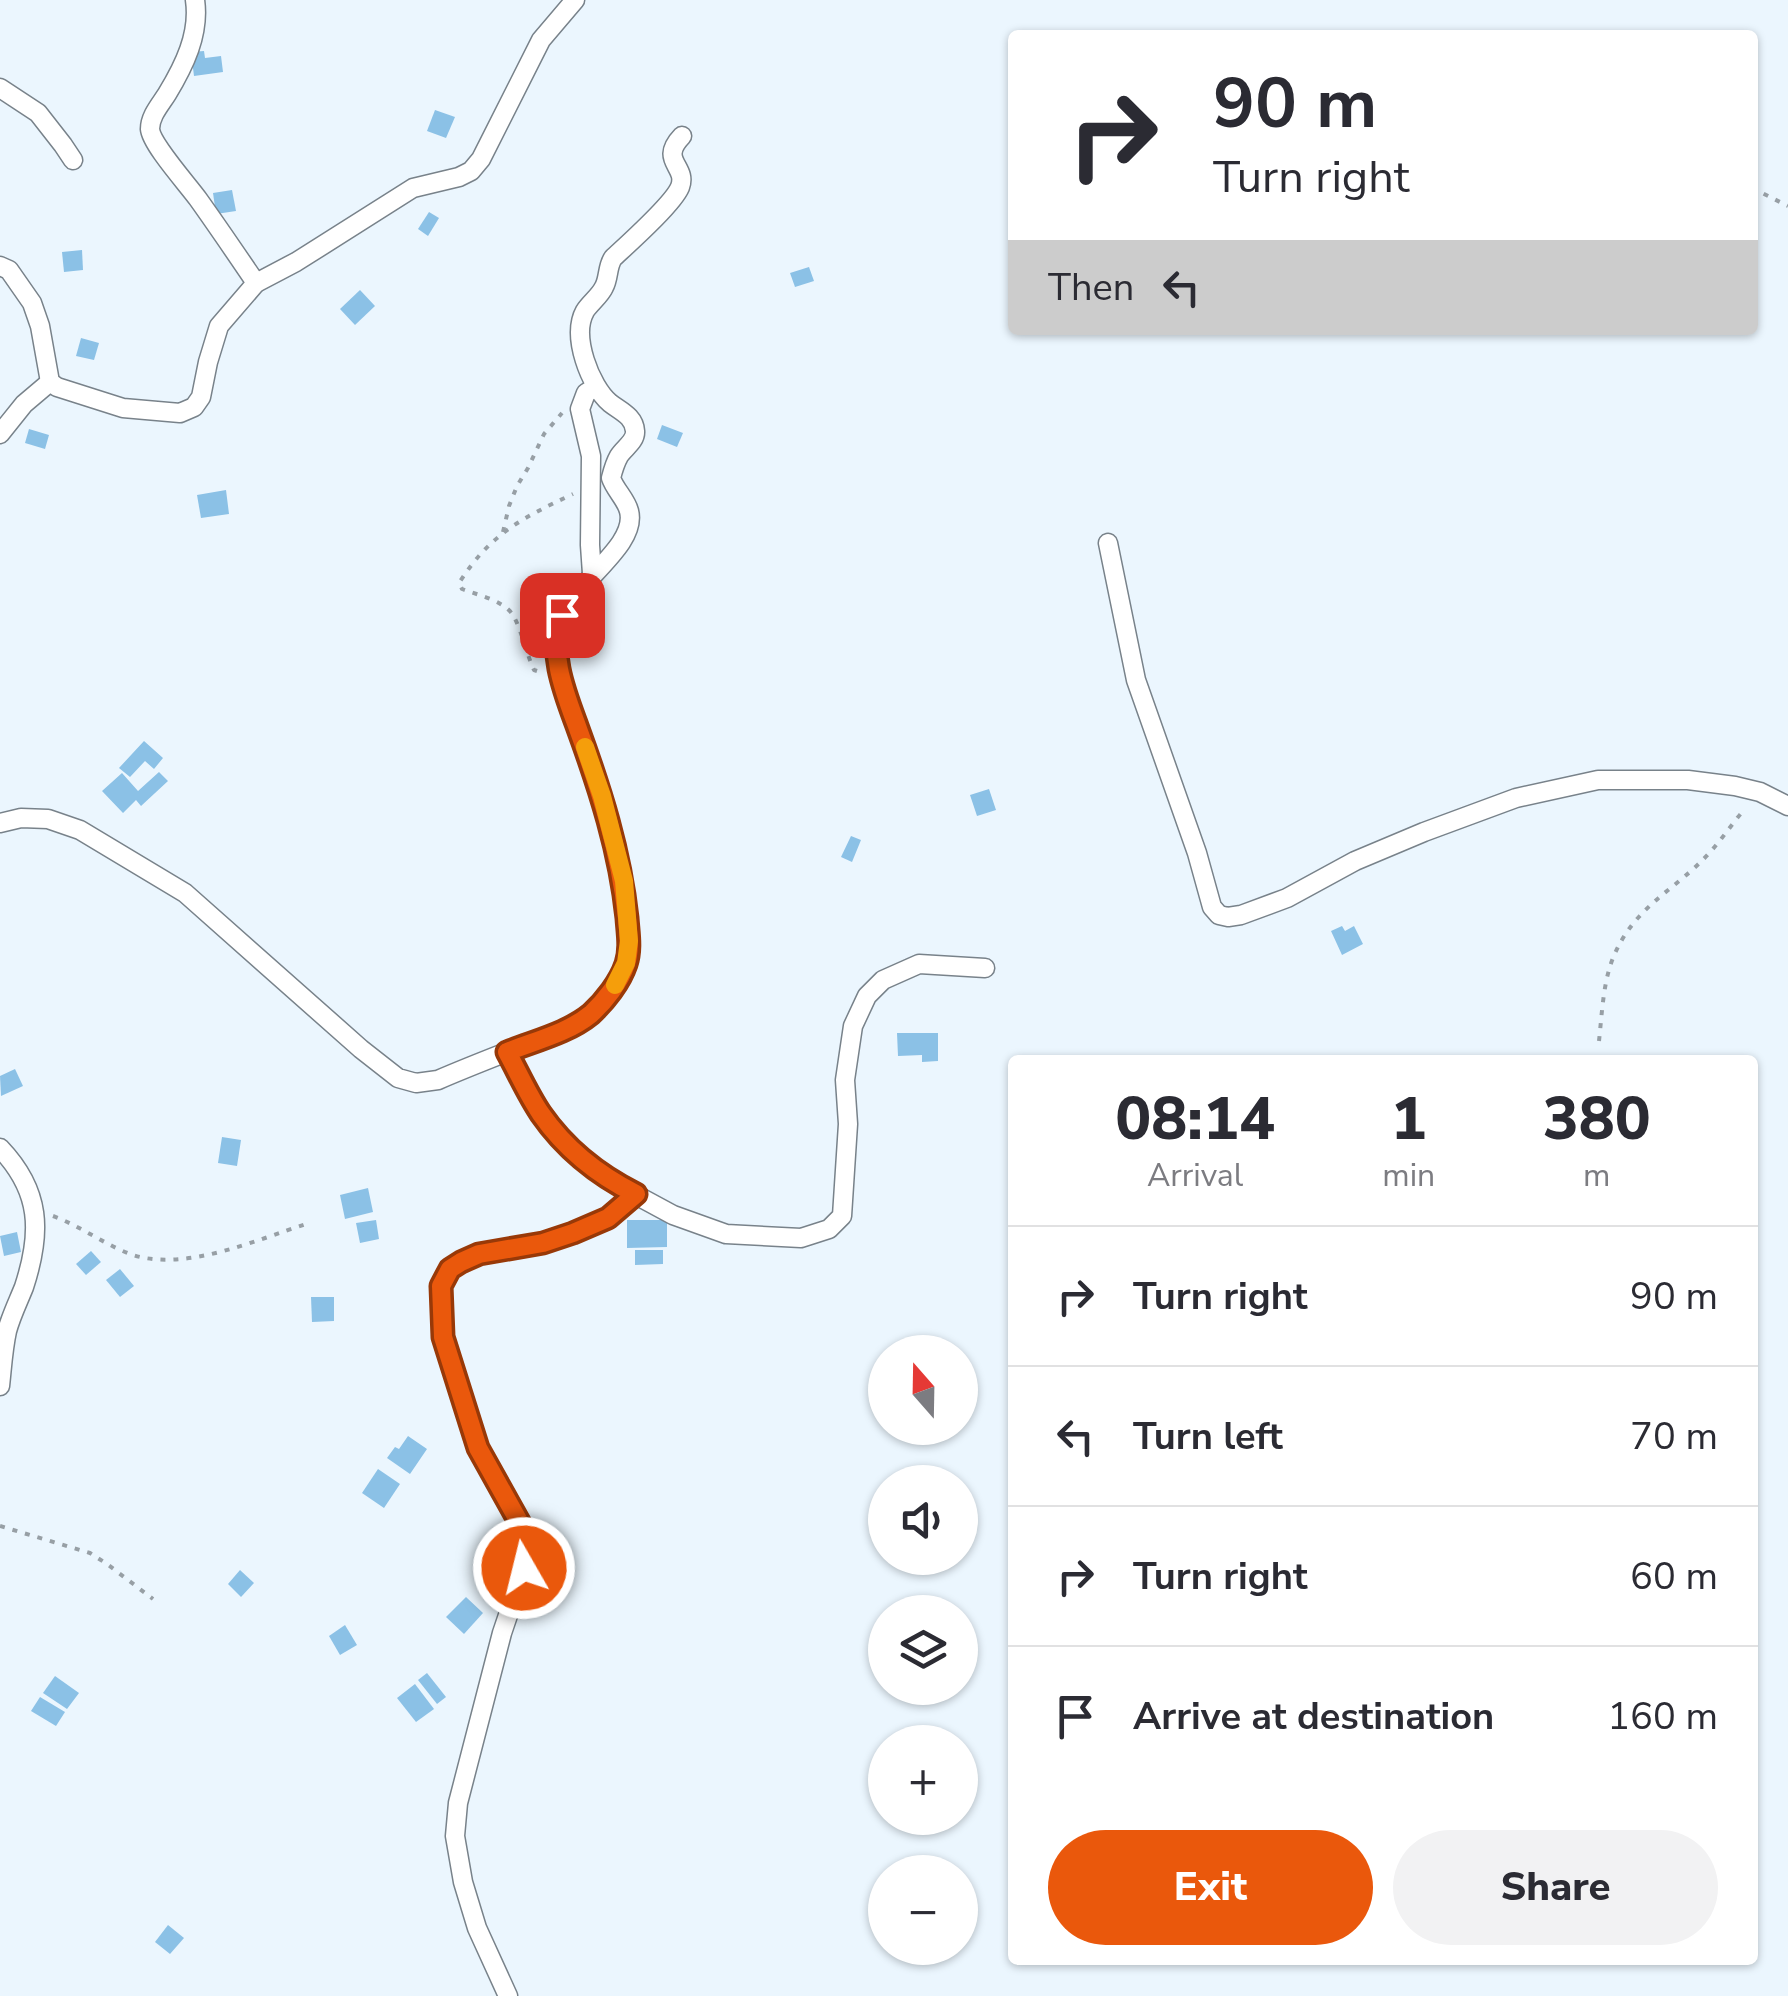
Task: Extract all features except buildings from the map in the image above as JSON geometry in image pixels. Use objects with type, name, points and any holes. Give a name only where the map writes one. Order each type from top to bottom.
[{"type":"street","points":[[195,0],[196,37],[154,113],[150,128],[153,138],[256,283]]},
{"type":"street","points":[[0,266],[10,270],[32,303],[50,382],[57,388],[123,408],[180,414],[188,411],[201,397],[219,326],[256,283],[413,188],[471,171],[481,159],[541,40],[574,0]]},
{"type":"street","points":[[0,88],[38,113],[72,160]]},
{"type":"street","points":[[0,823],[21,818],[48,819],[80,830],[185,892],[361,1049],[398,1078],[416,1084],[438,1080],[562,1030],[590,1014],[615,986],[626,963],[629,941],[624,881],[602,796],[561,678],[556,630],[574,595],[617,548],[630,524],[630,513],[611,478],[635,432],[628,416],[596,387],[579,340],[580,326],[584,312],[605,286],[609,263],[682,184],[672,148],[682,136]]},
{"type":"street","points":[[0,434],[24,404],[50,382]]},
{"type":"street","points":[[592,574],[591,456],[580,409],[586,394],[596,387]]},
{"type":"street","points":[[1108,544],[1136,680],[1212,907],[1220,915],[1242,916],[1286,898],[1355,861],[1530,794],[1598,780],[1688,780],[1735,786],[1760,792],[1788,806]]},
{"type":"street","points":[[507,1052],[541,1114],[578,1158],[610,1181],[672,1215],[726,1234],[800,1238],[829,1229],[842,1216],[848,1124],[845,1080],[853,1026],[867,996],[884,980],[920,964],[986,968]]},
{"type":"street","points":[[0,1148],[22,1172],[34,1209],[33,1252],[6,1336],[0,1386]]},
{"type":"street","points":[[508,1996],[477,1928],[463,1882],[456,1836],[458,1804],[502,1632],[529,1547],[478,1448],[443,1337],[441,1286],[450,1269],[461,1262],[479,1254],[543,1243],[573,1233],[608,1218],[636,1194]]},
{"type":"path","points":[[1758,191],[1788,206]]},
{"type":"path","points":[[503,532],[516,486],[544,434],[558,416],[582,402]]},
{"type":"path","points":[[561,678],[534,670],[512,614],[458,586],[481,553],[503,532],[526,516],[590,486]]},
{"type":"path","points":[[1599,1041],[1612,959],[1627,931],[1640,912],[1711,852],[1760,792]]},
{"type":"path","points":[[34,1209],[131,1254],[156,1259],[190,1258],[306,1224]]},
{"type":"path","points":[[0,1526],[90,1553],[152,1599]]},
{"type":"slow traffic","points":[[585,747],[624,881],[629,941],[626,963],[615,985]]},
{"type":"route","points":[[524,1568],[529,1547],[522,1527],[478,1448],[443,1337],[441,1286],[450,1269],[461,1262],[479,1254],[543,1243],[573,1233],[608,1218],[636,1194],[578,1158],[541,1114],[507,1052],[590,1014],[615,986],[626,963],[629,941],[624,881],[602,796],[561,678],[556,630],[562,615]]}]
